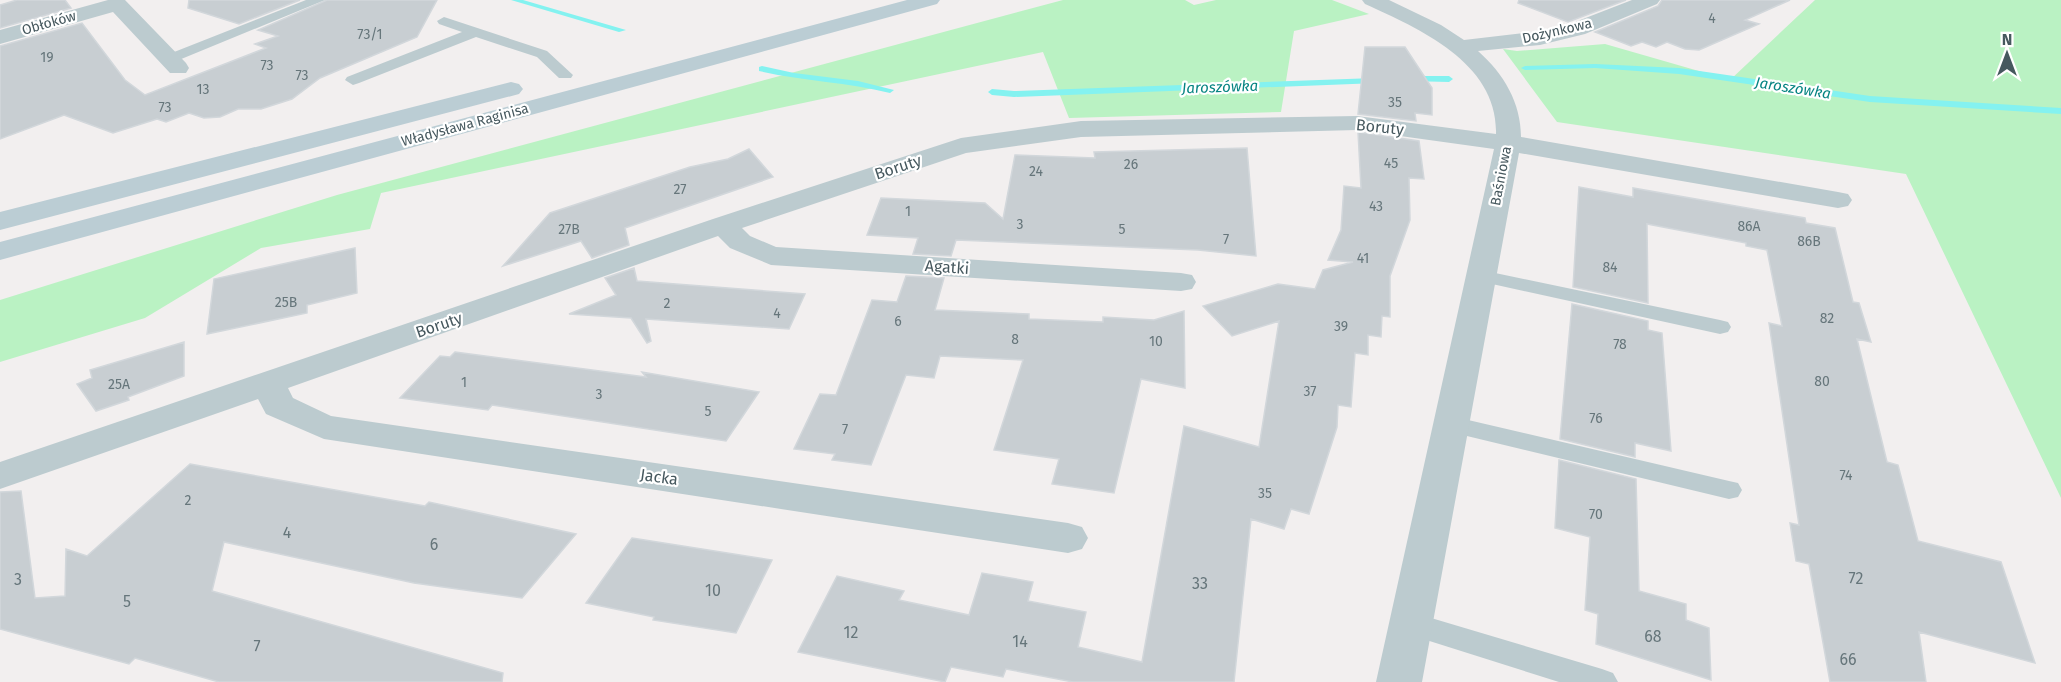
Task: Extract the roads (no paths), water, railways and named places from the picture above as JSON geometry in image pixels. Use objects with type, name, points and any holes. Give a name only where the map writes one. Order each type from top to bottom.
[{"type":"main road","name":"Władysława Raginisa","points":[[0,221],[852,0]]},
{"type":"main road","name":"Władysława Raginisa","points":[[0,251],[930,0]]},
{"type":"street","name":"Baśniowa","points":[[1372,0],[1405,14],[1459,47],[1487,74],[1499,90],[1508,115],[1508,143],[1399,682]]},
{"type":"street","name":"Dożynkowa","points":[[1459,47],[1549,36],[1577,29],[1650,0]]},
{"type":"street","name":"Obłoków","points":[[0,37],[116,2],[174,64]]},
{"type":"street","name":"Boruty","points":[[0,476],[723,225],[960,146],[1018,136],[1081,129],[1357,123],[1508,143],[1838,200]]},
{"type":"street","name":"Agatki","points":[[723,225],[740,242],[771,256],[1181,282]]},
{"type":"street","name":"Jacka","points":[[269,384],[279,406],[324,427],[1068,538]]},
{"type":"lane","points":[[174,64],[318,0]]},
{"type":"lane","points":[[444,21],[542,54],[547,79]]},
{"type":"lane","points":[[354,80],[474,32]]},
{"type":"lane","points":[[1481,276],[1720,327]]},
{"type":"lane","points":[[1451,424],[1729,490]]},
{"type":"lane","points":[[1411,624],[1602,682]]},
{"type":"waterway","name":"Jaroszówka","points":[[515,0],[622,30]]},
{"type":"waterway","name":"Jaroszówka","points":[[1525,68],[1595,66],[1679,71],[1870,99],[2061,111]]},
{"type":"waterway","points":[[762,69],[890,90]]},
{"type":"waterway","name":"Jaroszówka","points":[[1411,79],[1449,79]]},
{"type":"waterway","name":"Jaroszówka","points":[[992,92],[1014,94],[1375,81]]}]
